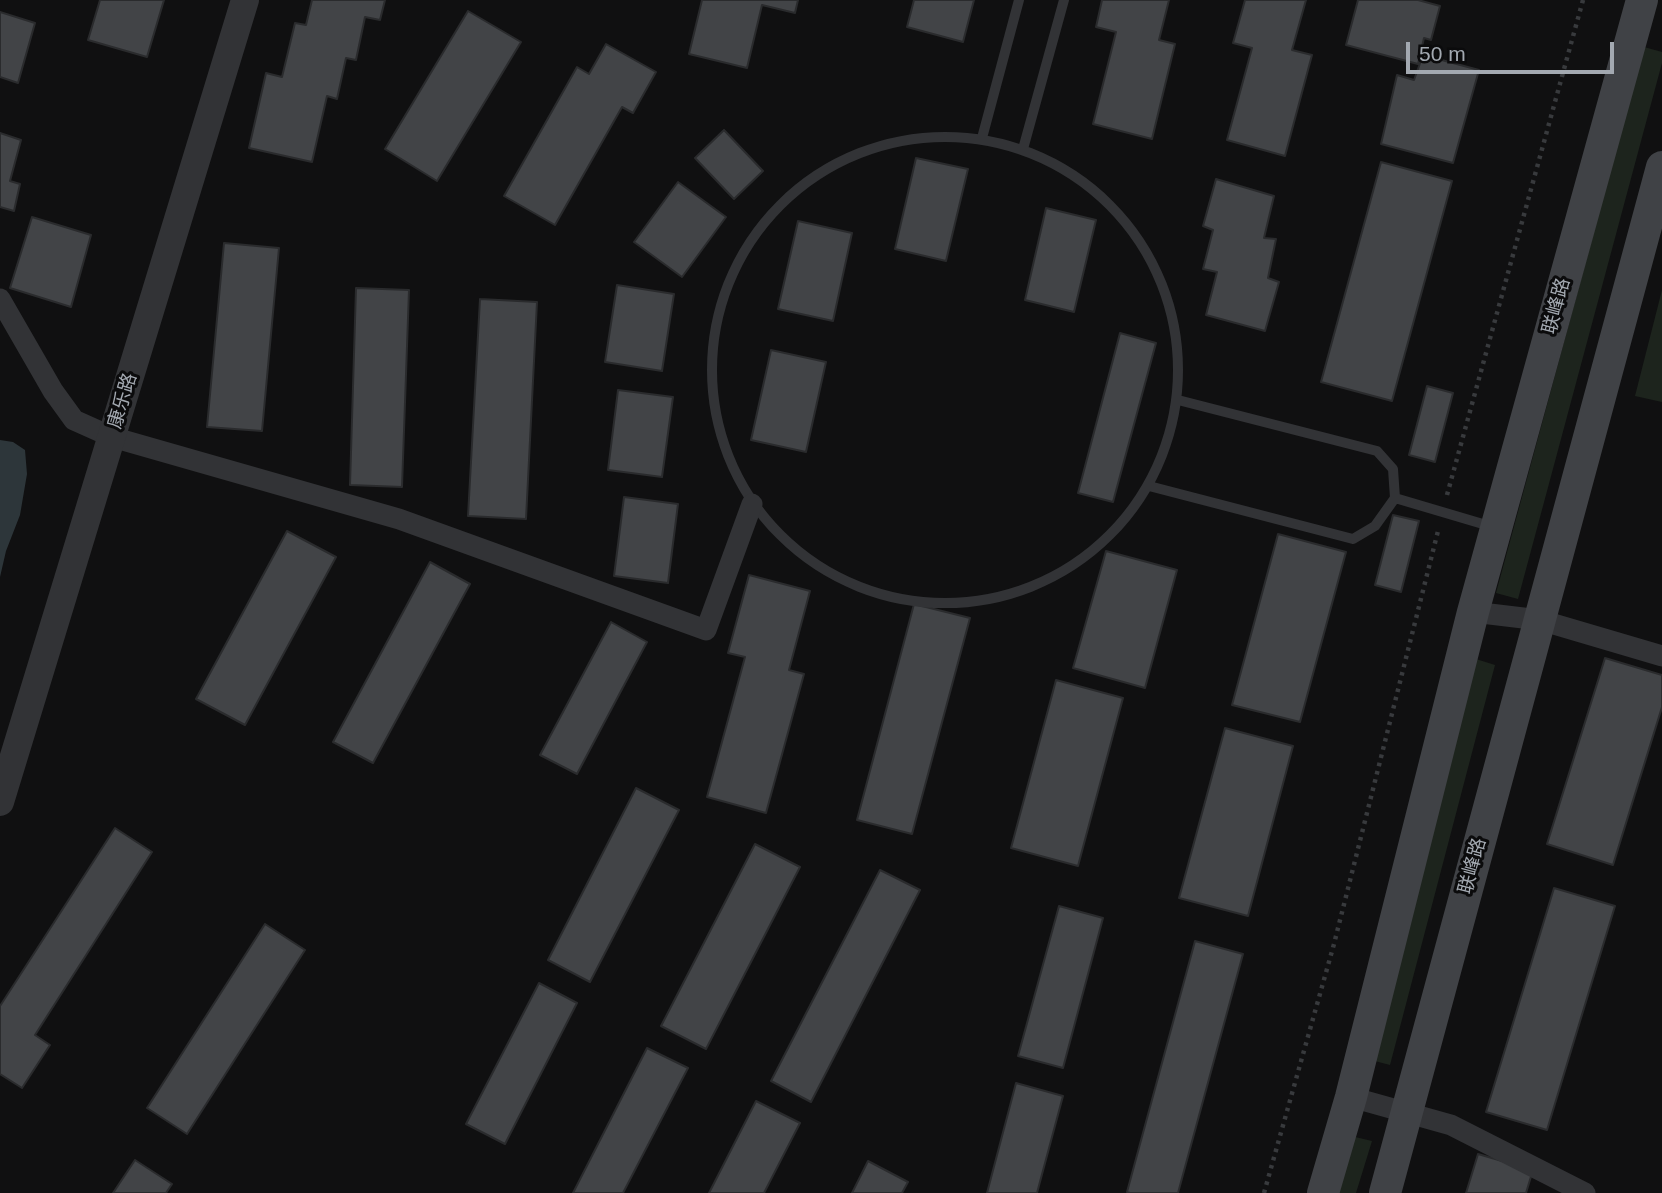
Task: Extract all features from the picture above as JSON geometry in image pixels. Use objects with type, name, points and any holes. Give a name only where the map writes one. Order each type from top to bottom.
[{"type":"main road","name":"联峰路","points":[[1322,1193],[1351,1097],[1473,612],[1642,0]]},
{"type":"main road","name":"联峰路","points":[[1385,1193],[1662,167]]},
{"type":"street","name":"康乐路","points":[[0,802],[245,0]]},
{"type":"street","points":[[0,299],[53,391],[74,420],[112,437],[399,519],[706,630],[751,504]]},
{"type":"street","points":[[1473,612],[1541,620],[1662,656]]},
{"type":"street","points":[[1351,1097],[1451,1125],[1585,1193]]},
{"type":"lane","points":[[982,138],[1019,0]]},
{"type":"lane","points":[[1023,149],[1064,0]]},
{"type":"lane","points":[[982,138],[1023,149],[1093,187],[1145,247],[1175,321],[1178,401],[1167,445],[1149,486],[1099,547],[1031,589],[954,606],[876,596],[806,561],[751,504],[719,433],[711,356],[729,280],[770,214],[831,165],[904,139],[982,138]]},
{"type":"lane","points":[[1149,486],[1353,539],[1375,526],[1395,498],[1393,469],[1377,450],[1178,401]]},
{"type":"lane","points":[[1395,498],[1496,527]]},
{"type":"path","points":[[1264,1193],[1334,944],[1443,512],[1583,0]]},
{"type":"shaded area","points":[[1644,47],[1662,52],[1662,63],[1518,599],[1496,593]]},
{"type":"shaded area","points":[[1662,290],[1662,402],[1635,396]]},
{"type":"shaded area","points":[[0,440],[13,442],[25,450],[27,474],[20,515],[6,551],[0,577]]},
{"type":"shaded area","points":[[1476,659],[1495,665],[1390,1065],[1371,1060]]},
{"type":"shaded area","points":[[1351,1136],[1372,1141],[1356,1193],[1334,1193]]},
{"type":"building","points":[[100,0],[164,0],[147,57],[88,40]]},
{"type":"building","points":[[312,0],[385,0],[380,20],[365,17],[356,60],[346,58],[337,99],[327,96],[312,162],[249,148],[266,73],[282,77],[295,23],[306,25]]},
{"type":"building","points":[[702,0],[798,0],[795,13],[762,5],[747,68],[689,54]]},
{"type":"building","points":[[914,0],[974,0],[963,42],[907,27]]},
{"type":"building","points":[[1102,0],[1169,0],[1159,40],[1175,44],[1152,139],[1093,124],[1116,32],[1096,27]]},
{"type":"building","points":[[1245,0],[1306,0],[1292,50],[1312,55],[1285,156],[1227,140],[1252,48],[1233,43]]},
{"type":"building","points":[[1358,0],[1418,0],[1440,6],[1431,40],[1424,38],[1418,64],[1346,45]]},
{"type":"building","points":[[468,11],[521,42],[437,181],[385,149]]},
{"type":"building","points":[[0,12],[35,23],[18,83],[0,77]]},
{"type":"building","points":[[606,44],[656,72],[633,113],[622,107],[555,225],[504,196],[577,67],[589,74]]},
{"type":"building","points":[[1423,55],[1479,70],[1453,163],[1381,144],[1397,75],[1414,80]]},
{"type":"building","points":[[724,130],[763,171],[734,199],[695,158]]},
{"type":"building","points":[[0,133],[21,140],[10,181],[20,184],[14,211],[0,207]]},
{"type":"building","points":[[916,158],[968,169],[946,261],[895,249]]},
{"type":"building","points":[[1381,162],[1452,181],[1392,401],[1321,382]]},
{"type":"building","points":[[1216,179],[1274,196],[1264,238],[1276,239],[1268,278],[1279,282],[1265,331],[1206,315],[1217,272],[1203,269],[1213,230],[1203,226]]},
{"type":"building","points":[[678,182],[726,217],[682,277],[634,242]]},
{"type":"building","points":[[1046,208],[1096,220],[1074,312],[1025,300]]},
{"type":"building","points":[[32,217],[91,235],[71,307],[10,288]]},
{"type":"building","points":[[798,221],[852,233],[833,321],[778,309]]},
{"type":"building","points":[[224,243],[279,248],[262,431],[207,427]]},
{"type":"building","points":[[617,285],[674,294],[662,371],[605,362]]},
{"type":"building","points":[[356,288],[409,290],[402,487],[350,485]]},
{"type":"building","points":[[480,299],[537,302],[526,519],[468,516]]},
{"type":"building","points":[[1120,333],[1156,343],[1113,502],[1078,493]]},
{"type":"building","points":[[771,350],[826,362],[806,452],[751,440]]},
{"type":"building","points":[[1427,386],[1453,393],[1435,462],[1409,455]]},
{"type":"building","points":[[618,390],[673,397],[662,477],[608,470]]},
{"type":"building","points":[[624,497],[678,504],[668,583],[614,576]]},
{"type":"building","points":[[1393,515],[1419,521],[1401,592],[1375,585]]},
{"type":"building","points":[[287,531],[336,557],[245,725],[196,699]]},
{"type":"building","points":[[1278,534],[1346,552],[1300,722],[1232,705]]},
{"type":"building","points":[[1106,551],[1177,570],[1145,688],[1073,668]]},
{"type":"building","points":[[430,562],[470,584],[373,763],[333,742]]},
{"type":"building","points":[[749,575],[810,591],[789,670],[804,674],[766,813],[707,797],[745,657],[728,653]]},
{"type":"building","points":[[914,604],[970,618],[912,834],[857,820]]},
{"type":"building","points":[[611,622],[647,642],[577,774],[540,755]]},
{"type":"building","points":[[1605,658],[1662,675],[1662,707],[1613,865],[1547,844]]},
{"type":"building","points":[[1056,680],[1123,698],[1078,866],[1011,848]]},
{"type":"building","points":[[1225,728],[1293,746],[1248,916],[1179,898]]},
{"type":"building","points":[[636,788],[679,810],[590,982],[548,960]]},
{"type":"building","points":[[115,828],[152,852],[35,1035],[50,1045],[22,1088],[0,1074],[0,1006]]},
{"type":"building","points":[[755,844],[800,867],[706,1049],[661,1026]]},
{"type":"building","points":[[880,870],[920,890],[811,1102],[771,1081]]},
{"type":"building","points":[[1554,888],[1615,906],[1547,1130],[1486,1112]]},
{"type":"building","points":[[1059,906],[1103,918],[1063,1068],[1018,1056]]},
{"type":"building","points":[[265,924],[305,950],[187,1134],[147,1108]]},
{"type":"building","points":[[1195,941],[1243,954],[1178,1193],[1130,1193],[1127,1192]]},
{"type":"building","points":[[539,983],[577,1003],[505,1144],[466,1124]]},
{"type":"building","points":[[647,1048],[688,1068],[623,1193],[573,1193]]},
{"type":"building","points":[[1016,1083],[1063,1096],[1037,1193],[987,1193]]},
{"type":"building","points":[[756,1101],[800,1123],[764,1193],[709,1193]]},
{"type":"building","points":[[1478,1154],[1533,1170],[1526,1193],[1466,1193]]},
{"type":"building","points":[[135,1160],[172,1184],[166,1193],[113,1193]]},
{"type":"building","points":[[868,1161],[908,1182],[902,1193],[852,1193]]}]
